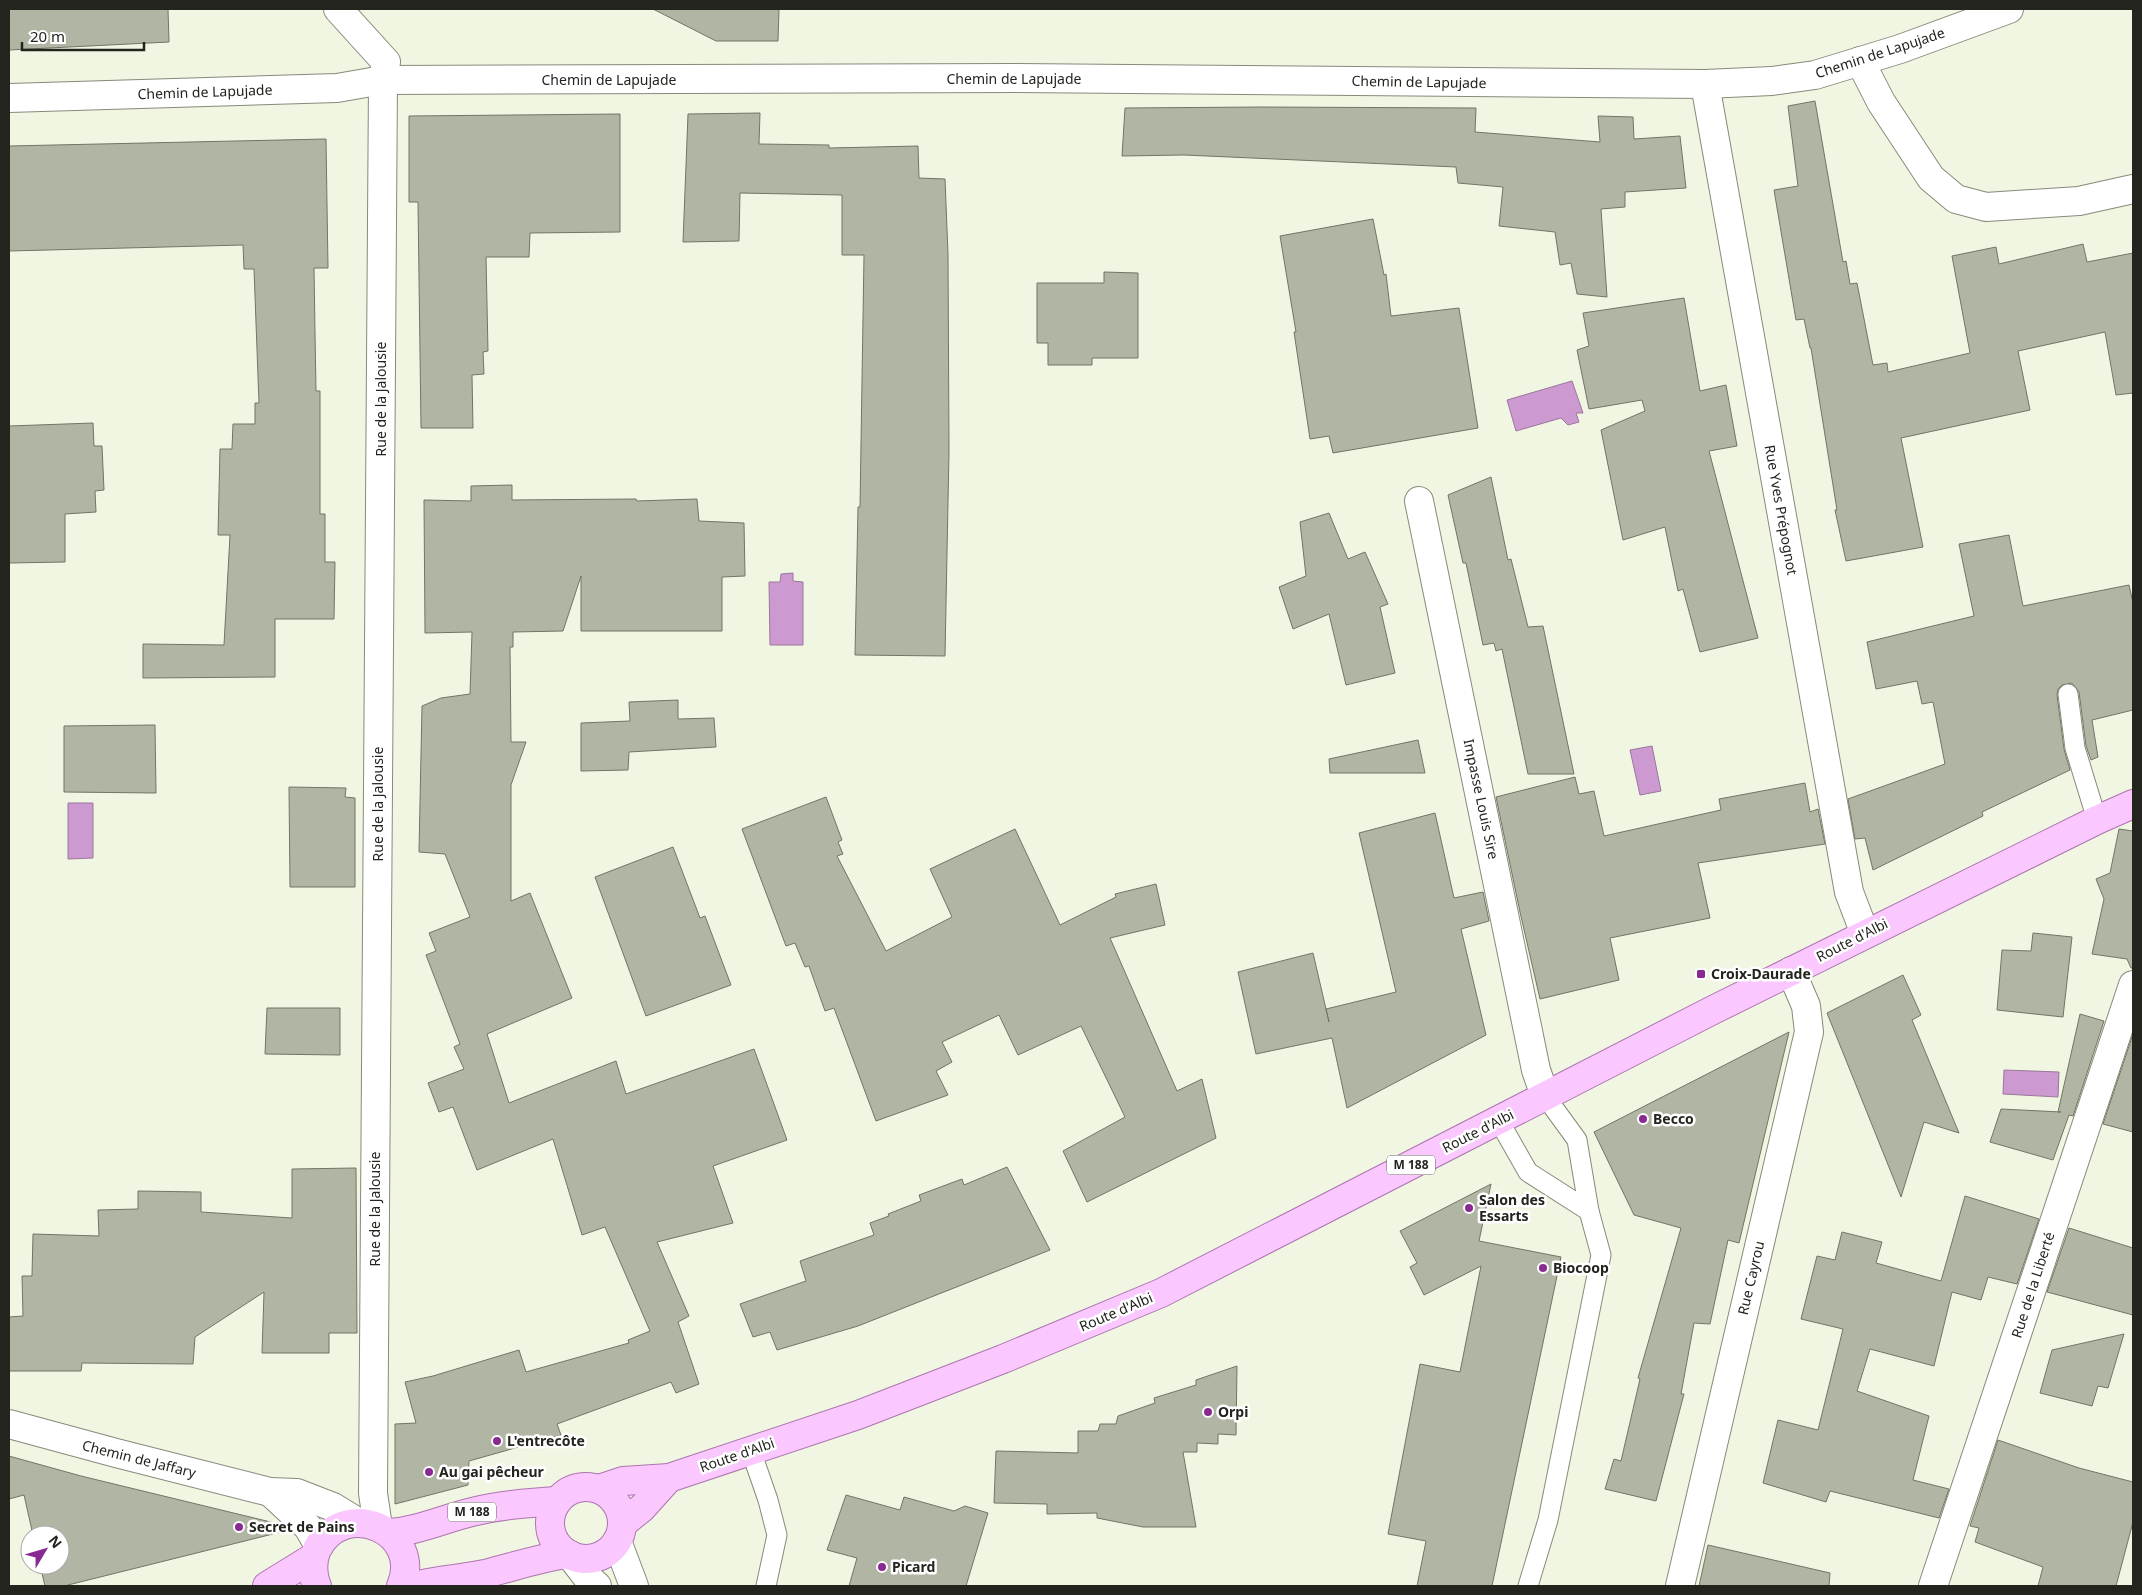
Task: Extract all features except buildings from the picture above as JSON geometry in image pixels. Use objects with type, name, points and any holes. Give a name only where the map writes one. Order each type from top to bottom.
[{"type":"main road","name":"Route d'Albi","points":[[556,1501],[576,1487],[584,1486],[599,1489],[623,1481],[669,1478],[858,1415],[1003,1359],[1161,1293],[1791,971],[2096,820],[2133,804]]},
{"type":"main road","name":"Route d'Albi","points":[[413,1586],[484,1574],[545,1557],[569,1555],[588,1559],[597,1557],[612,1548],[619,1533],[669,1478]]},
{"type":"main road","points":[[599,1489],[607,1493],[618,1507],[619,1533]]},
{"type":"main road","name":"M 188","points":[[271,1586],[317,1552],[331,1532],[340,1526],[409,1532],[470,1512],[514,1504],[556,1501]]},
{"type":"main road","points":[[556,1501],[549,1525],[555,1542],[569,1555]]},
{"type":"main road","points":[[375,1528],[401,1550],[405,1570],[401,1586]]},
{"type":"main road","points":[[317,1552],[314,1574],[317,1586]]},
{"type":"street","name":"Rue de la Jalousie","points":[[338,9],[386,62],[383,80],[373,1483],[375,1528]]},
{"type":"street","name":"Chemin de Lapujade","points":[[9,98],[338,88],[383,80],[1017,78],[1705,84],[1772,81],[1815,75],[1900,49],[2009,9]]},
{"type":"street","points":[[1860,61],[1882,102],[1931,178],[1956,199],[1986,207],[2079,201],[2133,189]]},
{"type":"street","name":"Rue Yves Prépognot","points":[[1705,84],[1849,892],[1865,934]]},
{"type":"street","name":"Impasse Louis Sire","points":[[1419,501],[1536,1070],[1546,1096]]},
{"type":"street","name":"Rue Cayrou","points":[[1680,1586],[1808,1032],[1806,1006],[1791,971]]},
{"type":"street","name":"Rue de la Liberté","points":[[1933,1586],[2133,984]]},
{"type":"street","name":"Chemin de Jaffary","points":[[9,1424],[270,1492],[297,1493],[333,1507],[375,1528]]},
{"type":"street","name":"Chemin de Jaffary","points":[[270,1492],[308,1528],[317,1552]]},
{"type":"street","points":[[619,1533],[634,1586]]},
{"type":"street","points":[[569,1555],[586,1577],[597,1586]]},
{"type":"lane","points":[[2068,694],[2075,748],[2096,820]]},
{"type":"lane","points":[[1528,1586],[1548,1520],[1600,1255],[1577,1140],[1546,1096]]},
{"type":"lane","points":[[1499,1120],[1528,1172],[1590,1211]]},
{"type":"lane","points":[[751,1451],[768,1500],[777,1535],[766,1586]]},
{"type":"shaded area","points":[[1572,381],[1583,413],[1576,413],[1579,422],[1568,425],[1561,418],[1516,431],[1507,400]]},
{"type":"shaded area","points":[[793,573],[793,581],[803,582],[803,645],[770,645],[769,582],[780,582],[781,574]]},
{"type":"shaded area","points":[[1652,746],[1661,791],[1640,795],[1630,750]]},
{"type":"shaded area","points":[[68,803],[93,803],[93,858],[68,859]]},
{"type":"shaded area","points":[[2004,1070],[2059,1072],[2058,1097],[2003,1094]]},
{"type":"place","name":"Croix-Daurade","points":[[1701,974]]},
{"type":"place","name":"Becco","points":[[1643,1119]]},
{"type":"place","name":"Salon des Essarts","points":[[1469,1208]]},
{"type":"place","name":"Biocoop","points":[[1543,1268]]},
{"type":"place","name":"Orpi","points":[[1208,1412]]},
{"type":"place","name":"L'entrecôte","points":[[497,1441]]},
{"type":"place","name":"Au gai pêcheur","points":[[429,1472]]},
{"type":"place","name":"Secret de Pains","points":[[239,1527]]},
{"type":"place","name":"Picard","points":[[882,1567]]}]
